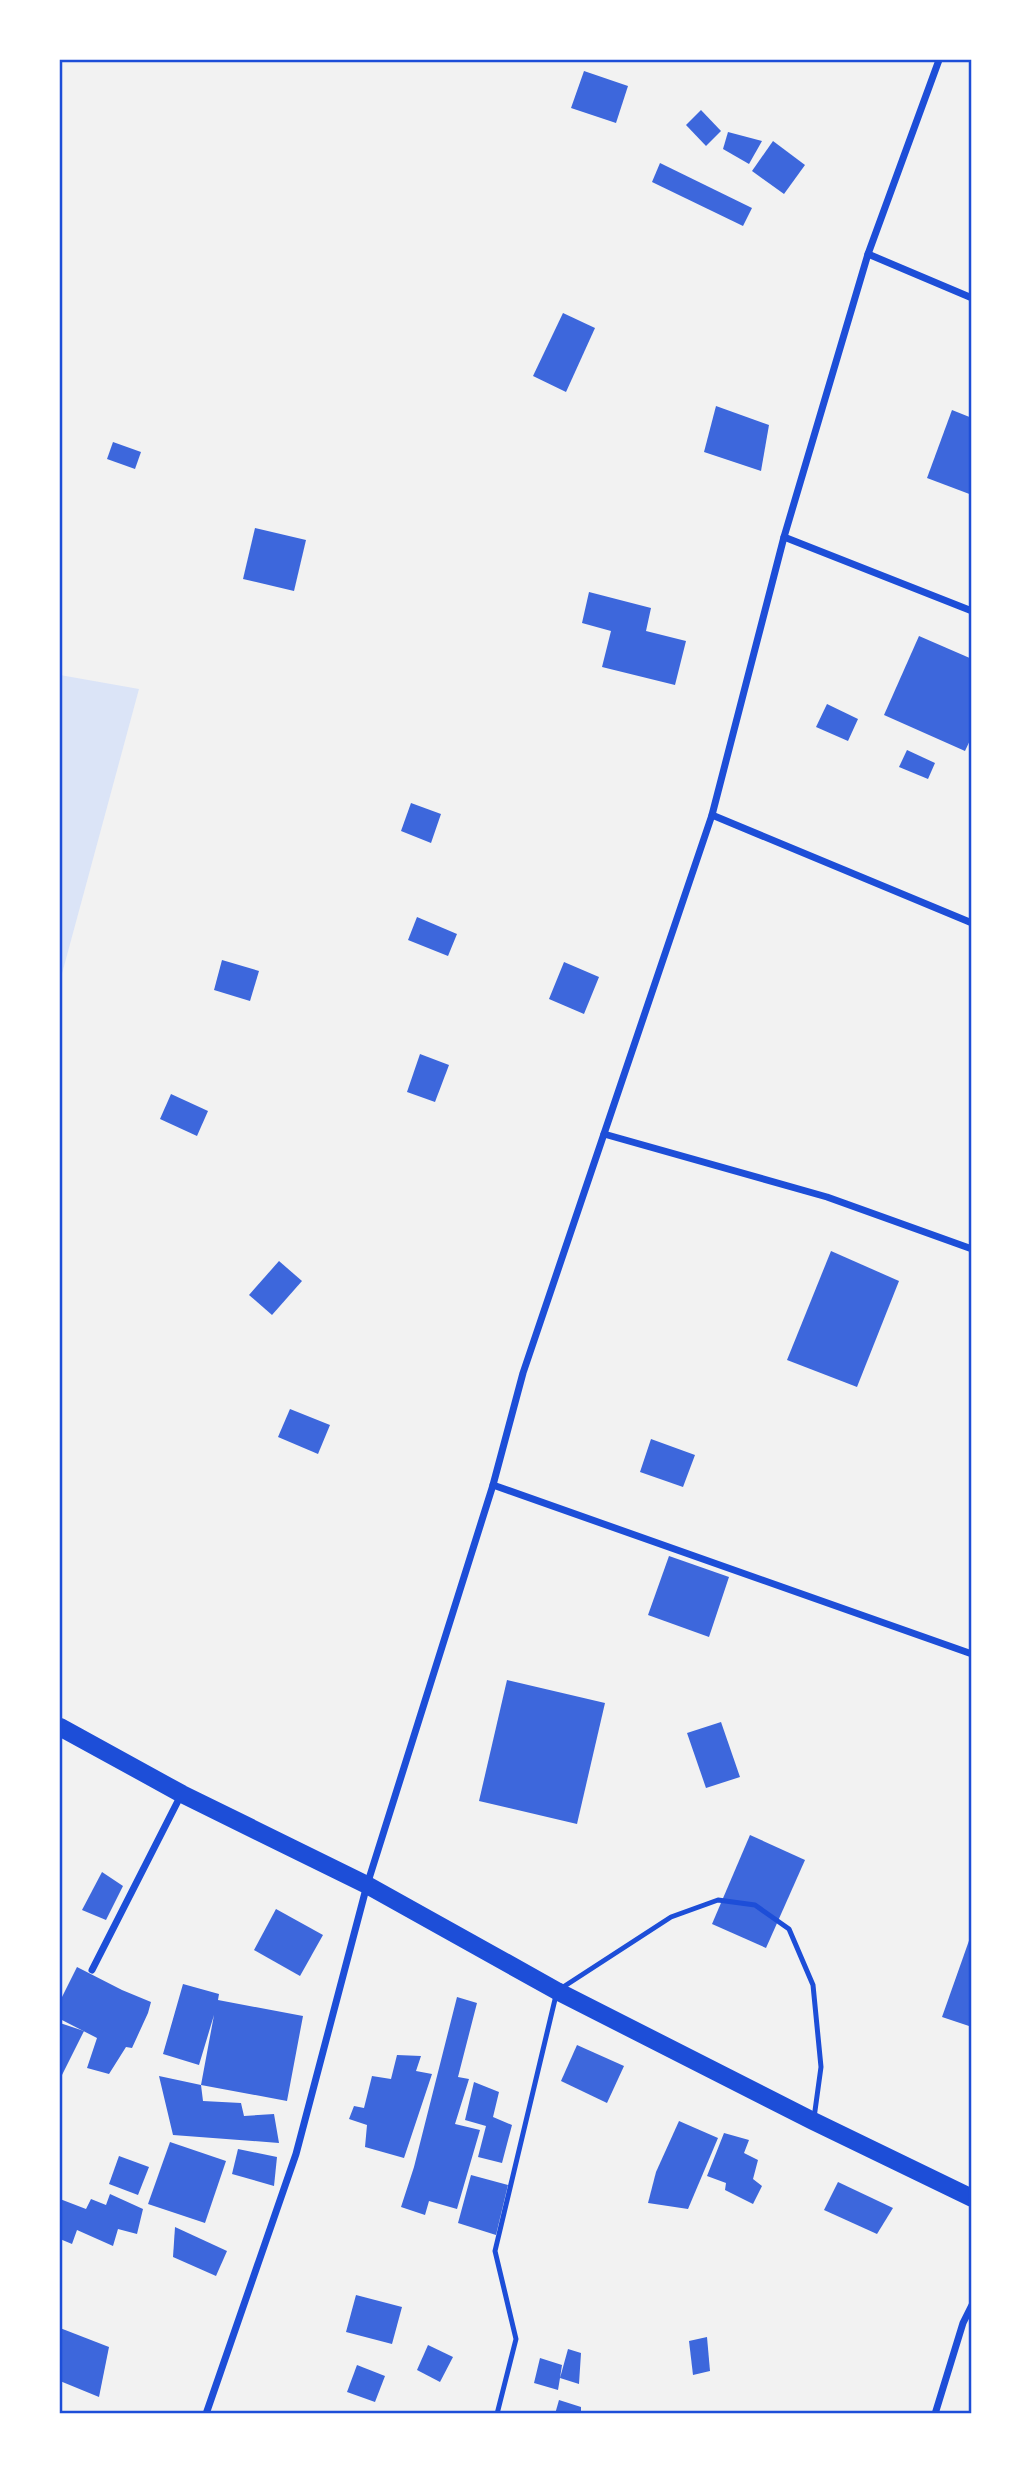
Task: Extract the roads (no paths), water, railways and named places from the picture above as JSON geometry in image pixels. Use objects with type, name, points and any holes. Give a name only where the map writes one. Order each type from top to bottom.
[{"type":"main road","points":[[60,1727],[182,1794],[367,1885],[557,1991],[971,2198]]},
{"type":"street","points":[[206,2413],[296,2154],[367,1885],[493,1485],[523,1373],[712,815],[784,537],[868,254],[939,60]]},
{"type":"street","points":[[868,254],[971,298]]},
{"type":"street","points":[[784,537],[971,611]]},
{"type":"street","points":[[712,815],[971,923]]},
{"type":"street","points":[[604,1134],[827,1197],[971,1249]]},
{"type":"street","points":[[493,1485],[971,1654]]},
{"type":"street","points":[[92,1970],[182,1794]]},
{"type":"street","points":[[934,2413],[971,2305]]},
{"type":"lane","points":[[497,2413],[516,2339],[495,2250],[557,1991],[671,1917],[718,1900],[755,1905],[789,1929],[813,1985],[821,2067],[813,2121]]}]
